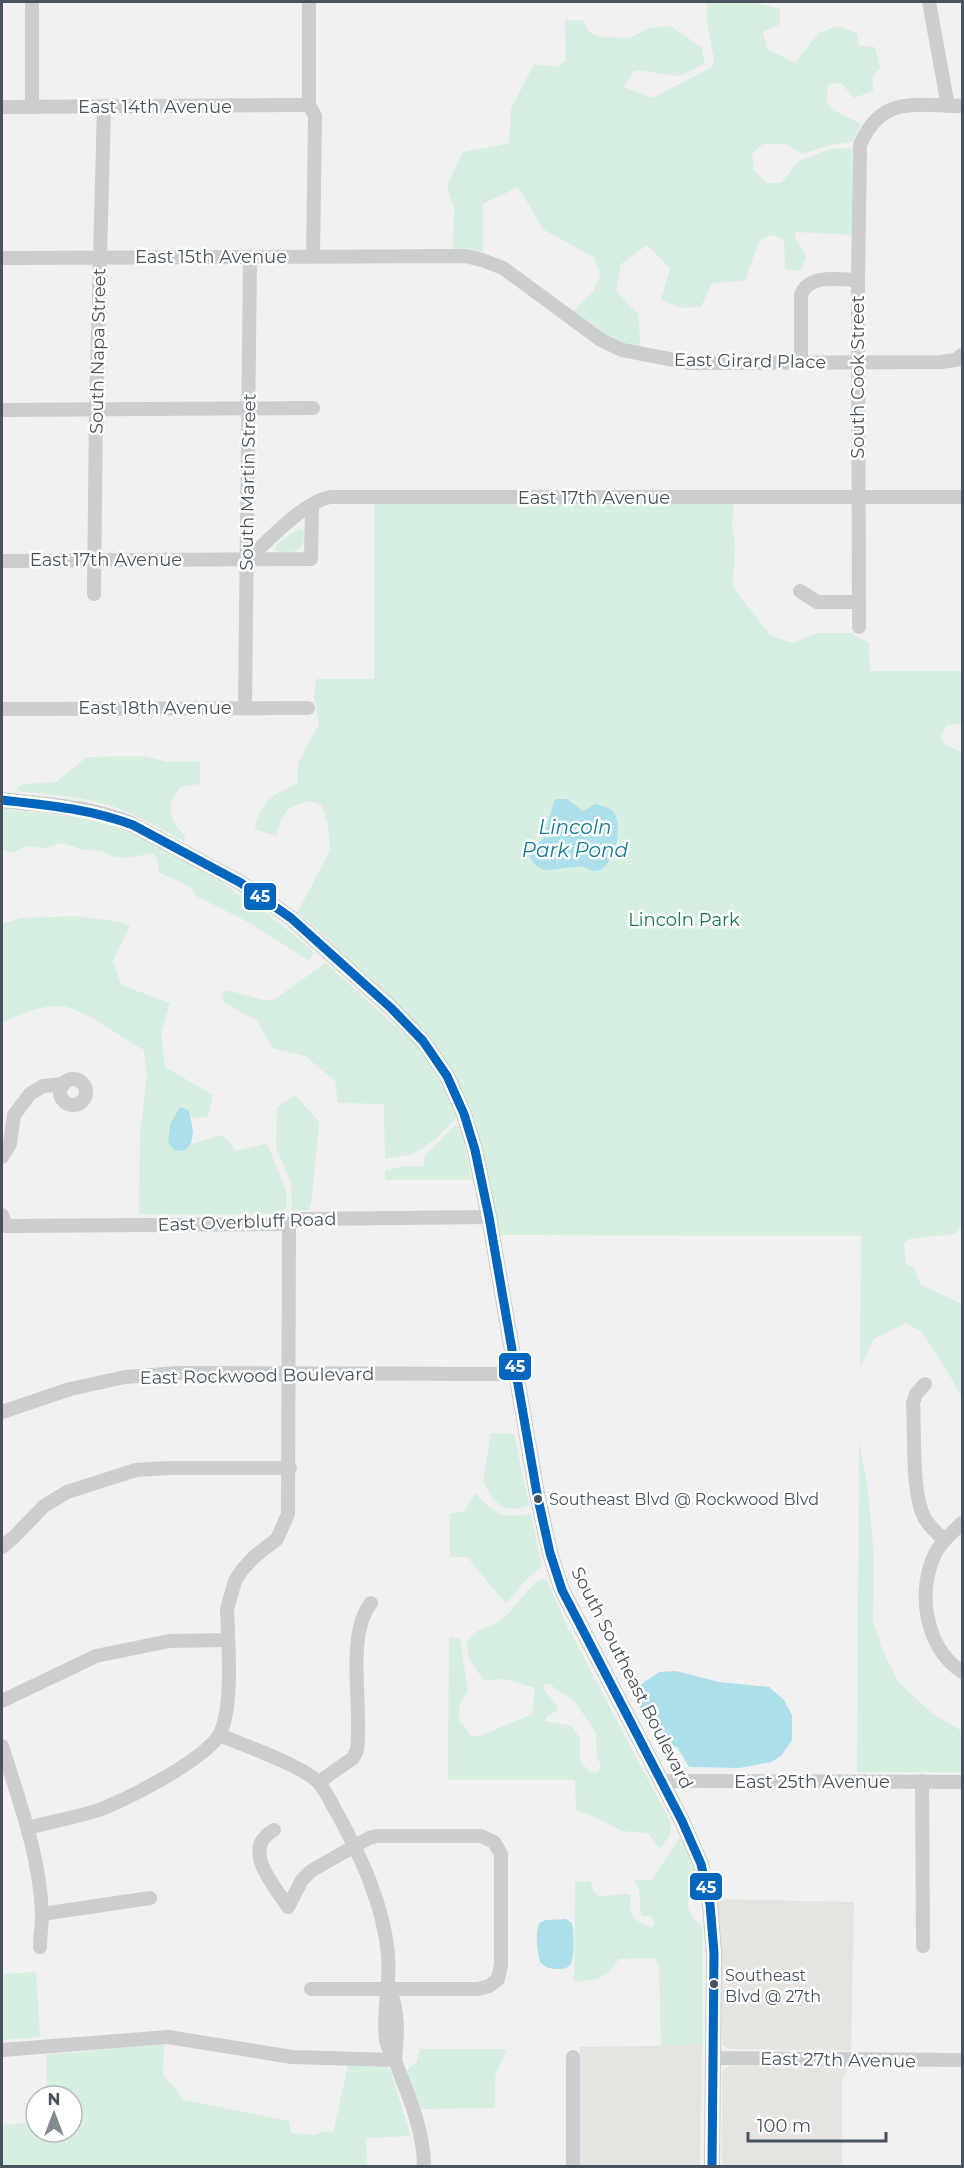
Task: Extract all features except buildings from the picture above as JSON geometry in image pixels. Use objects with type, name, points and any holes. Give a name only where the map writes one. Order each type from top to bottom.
[{"type":"main road","name":"South Southeast Boulevard","points":[[2,800],[92,811],[114,818],[133,825],[241,883],[291,918],[391,1008],[423,1041],[456,1092],[475,1150],[489,1217],[537,1494],[550,1553],[562,1590],[689,1836],[701,1864],[711,1904],[714,1953],[712,2166]]},
{"type":"street","points":[[32,2],[32,107]]},
{"type":"street","points":[[309,2],[309,105],[315,116],[313,256]]},
{"type":"street","points":[[929,2],[956,106]]},
{"type":"street","name":"East 14th Avenue","points":[[2,107],[309,105]]},
{"type":"street","name":"South Cook Street","points":[[859,627],[858,158],[860,145],[867,129],[878,116],[892,108],[907,105],[956,106]]},
{"type":"street","name":"South Napa Street","points":[[94,594],[99,258],[104,107]]},
{"type":"street","name":"South Martin Street","points":[[245,708],[250,256]]},
{"type":"street","name":"East 15th Avenue","points":[[2,258],[313,256]]},
{"type":"street","name":"East Girard Place","points":[[313,256],[465,256],[482,260],[503,268],[602,340],[622,350],[690,363],[950,361],[963,355]]},
{"type":"street","points":[[801,363],[801,296],[807,284],[820,279],[858,280]]},
{"type":"street","points":[[2,410],[313,408]]},
{"type":"street","name":"East 17th Avenue","points":[[247,560],[323,498],[963,497]]},
{"type":"street","name":"East 17th Avenue","points":[[2,561],[311,560],[312,505]]},
{"type":"street","points":[[800,591],[817,602],[859,602]]},
{"type":"street","name":"East 18th Avenue","points":[[2,709],[308,708]]},
{"type":"street","points":[[2,1157],[10,1144],[14,1115],[30,1094],[43,1086],[64,1084]]},
{"type":"street","name":"East Overbluff Road","points":[[4,1221],[289,1224],[300,1219],[489,1217]]},
{"type":"street","points":[[28,1828],[104,1808],[176,1771],[200,1754],[219,1735],[229,1696],[227,1609],[235,1581],[254,1557],[277,1539],[288,1514],[290,1468],[289,1224]]},
{"type":"street","name":"East Rockwood Boulevard","points":[[2,1412],[70,1389],[124,1377],[179,1373],[517,1374]]},
{"type":"street","points":[[925,1384],[916,1394],[913,1403],[918,1494],[925,1519],[944,1540]]},
{"type":"street","points":[[2,1547],[44,1506],[67,1492],[136,1470],[290,1468]]},
{"type":"street","points":[[963,1523],[944,1540],[936,1552],[928,1571],[925,1593],[927,1616],[933,1634],[944,1653],[963,1672]]},
{"type":"street","points":[[319,1782],[353,1758],[357,1750],[358,1631],[371,1603]]},
{"type":"street","points":[[2,1701],[96,1656],[169,1641],[228,1640]]},
{"type":"street","points":[[219,1735],[301,1770],[319,1782],[354,1845],[384,1923],[389,1990],[386,2004],[386,2042],[395,2060],[424,2145],[424,2166]]},
{"type":"street","points":[[2,1746],[28,1828],[36,1869],[42,1914],[40,1947]]},
{"type":"street","name":"East 25th Avenue","points":[[662,1781],[963,1782]]},
{"type":"street","points":[[922,1781],[923,1946]]},
{"type":"street","points":[[274,1830],[261,1841],[258,1851],[260,1862],[288,1907],[302,1880],[311,1871],[369,1838],[378,1836],[481,1836],[494,1842],[501,1854],[501,1965],[498,1979],[489,1986],[478,1989],[311,1989]]},
{"type":"street","points":[[42,1914],[150,1898]]},
{"type":"street","points":[[2,2050],[168,2037],[292,2057],[395,2060]]},
{"type":"street","points":[[573,2057],[573,2166]]},
{"type":"street","name":"East 27th Avenue","points":[[713,2058],[963,2060]]},
{"type":"shaded area","points":[[716,1899],[854,1902],[851,2051],[729,2049],[722,2045]]},
{"type":"shaded area","points":[[702,2045],[700,2166],[580,2166],[580,2047]]},
{"type":"shaded area","points":[[729,2066],[849,2066],[842,2081],[842,2166],[722,2166],[722,2073],[723,2069]]},
{"type":"green space","points":[[707,2],[752,2],[780,9],[780,24],[763,32],[767,49],[795,63],[819,33],[837,26],[857,33],[859,46],[875,47],[880,68],[873,76],[873,91],[854,98],[841,83],[828,84],[827,103],[835,111],[861,124],[853,142],[830,145],[803,154],[786,144],[763,144],[752,154],[754,170],[766,183],[781,183],[799,161],[830,149],[852,148],[852,235],[796,232],[795,237],[806,256],[801,271],[785,269],[784,239],[771,235],[759,241],[745,281],[712,283],[701,307],[681,308],[661,300],[670,268],[647,245],[621,264],[616,291],[638,314],[641,348],[614,340],[573,312],[594,290],[600,275],[594,257],[544,230],[518,187],[483,204],[483,253],[453,249],[454,209],[447,185],[463,152],[509,143],[511,109],[534,64],[557,67],[566,60],[565,20],[583,20],[588,31],[600,37],[630,38],[649,28],[671,26],[701,47],[705,64],[679,76],[635,70],[624,87],[652,98],[712,67],[714,59],[707,23]]},
{"type":"green space","name":"Lincoln Park","points":[[734,503],[733,587],[771,636],[793,643],[817,633],[851,633],[869,643],[870,671],[962,671],[962,724],[947,725],[941,735],[944,744],[962,752],[962,1227],[954,1234],[909,1239],[904,1243],[906,1263],[915,1269],[920,1284],[962,1304],[962,1398],[922,1332],[906,1323],[874,1339],[860,1367],[861,1236],[499,1235],[482,1148],[472,1111],[450,1066],[356,966],[298,911],[330,851],[328,824],[322,806],[312,801],[291,807],[281,820],[276,836],[254,829],[261,811],[269,800],[298,783],[298,763],[319,724],[314,697],[316,679],[374,679],[374,504]]},
{"type":"green space","points":[[301,529],[304,532],[304,539],[300,548],[288,552],[276,551],[276,544]]},
{"type":"green space","points":[[145,756],[167,762],[200,762],[200,784],[180,787],[172,800],[172,818],[185,835],[184,841],[108,805],[74,797],[16,791],[18,787],[25,784],[56,782],[87,757]]},
{"type":"green space","points":[[2,809],[88,819],[147,840],[216,879],[266,913],[314,952],[310,961],[246,921],[196,896],[185,884],[159,872],[157,858],[152,853],[128,858],[115,857],[101,851],[84,850],[62,843],[44,848],[26,846],[12,853],[2,850]]},
{"type":"green space","points":[[79,916],[119,922],[130,926],[113,960],[121,985],[170,1003],[161,1033],[165,1067],[213,1095],[208,1117],[192,1118],[189,1110],[184,1151],[191,1144],[223,1135],[236,1151],[267,1143],[286,1190],[287,1214],[139,1214],[140,1133],[147,1075],[144,1050],[91,1017],[60,1006],[37,1009],[2,1023],[2,924],[21,918]]},
{"type":"green space","points":[[326,963],[416,1044],[439,1079],[457,1117],[436,1139],[413,1154],[385,1159],[384,1104],[338,1103],[335,1081],[305,1056],[272,1048],[258,1022],[224,1002],[221,994],[227,990],[263,1000],[273,1000]]},
{"type":"green space","points":[[295,1095],[319,1122],[309,1210],[292,1212],[291,1182],[276,1148],[277,1107]]},
{"type":"green space","points":[[460,1124],[472,1180],[385,1180],[385,1171],[404,1166],[424,1166],[424,1156],[452,1128]]},
{"type":"green space","points":[[491,1433],[514,1434],[529,1505],[517,1509],[504,1508],[493,1499],[483,1481]]},
{"type":"green space","points":[[859,1442],[867,1483],[874,1555],[873,1621],[882,1649],[899,1683],[933,1714],[962,1731],[962,1772],[857,1772]]},
{"type":"green space","points":[[475,1493],[499,1513],[512,1516],[531,1514],[542,1566],[525,1581],[506,1604],[467,1557],[450,1557],[450,1514],[465,1511]]},
{"type":"green space","points":[[540,1580],[547,1580],[565,1622],[670,1821],[671,1833],[660,1849],[648,1833],[622,1831],[576,1810],[575,1780],[448,1780],[449,1637],[460,1639],[468,1691],[460,1705],[459,1721],[470,1735],[478,1737],[532,1714],[535,1688],[505,1679],[484,1680],[472,1663],[467,1644],[476,1632],[501,1620]],"holes":[[[545,1684],[549,1684],[575,1702],[596,1733],[597,1757],[601,1766],[597,1773],[590,1772],[580,1761],[580,1739],[572,1726],[545,1721],[547,1716],[557,1711],[558,1707],[543,1688]]]},
{"type":"green space","points":[[683,1832],[699,1887],[697,1897],[690,1895],[688,1905],[690,1912],[702,1927],[702,2045],[661,2046],[659,1967],[654,1958],[619,1959],[605,1975],[574,1982],[575,1882],[591,1881],[596,1894],[601,1896],[631,1895],[630,1908],[633,1916],[643,1924],[653,1927],[655,1922],[651,1916],[642,1916],[640,1912],[639,1889],[633,1880],[652,1880]]},
{"type":"green space","points":[[36,1972],[40,2037],[2,2040],[2,1974]]},
{"type":"green space","points":[[164,2045],[163,2074],[184,2100],[289,2121],[291,2133],[316,2135],[322,2131],[333,2133],[348,2065],[384,2065],[390,2070],[411,2136],[366,2138],[367,2166],[2,2166],[2,2125],[24,2123],[24,2144],[84,2144],[84,2084],[47,2084],[46,2055]]},
{"type":"green space","points":[[420,2049],[507,2049],[495,2076],[495,2108],[418,2109],[407,2074],[408,2069],[417,2062]]},
{"type":"water","name":"Lincoln Park Pond","points":[[567,799],[583,811],[596,804],[613,811],[618,826],[616,846],[608,863],[602,869],[594,871],[578,867],[545,870],[532,860],[528,851],[543,839],[554,801]]},
{"type":"water","points":[[180,1107],[189,1110],[193,1131],[191,1144],[184,1151],[174,1150],[168,1142],[170,1124]]},
{"type":"water","points":[[676,1671],[719,1682],[769,1687],[784,1700],[792,1715],[792,1740],[781,1756],[771,1762],[740,1768],[689,1767],[677,1747],[664,1744],[645,1721],[638,1702],[640,1685],[659,1672]]},
{"type":"water","points":[[566,1919],[572,1923],[573,1927],[572,1962],[564,1968],[547,1967],[540,1962],[537,1947],[539,1923],[546,1920]]},
{"type":"transit line","name":"45","points":[[2,800],[85,811],[133,825],[241,883],[291,918],[391,1008],[423,1041],[447,1076],[464,1114],[475,1150],[489,1217],[537,1494],[550,1553],[562,1590],[682,1821],[701,1864],[710,1904],[714,1953],[712,2166]]},
{"type":"place","name":"Southeast Blvd @ Rockwood Blvd","points":[[538,1499]]},
{"type":"place","name":"Southeast Blvd @ 27th","points":[[714,1984]]}]
